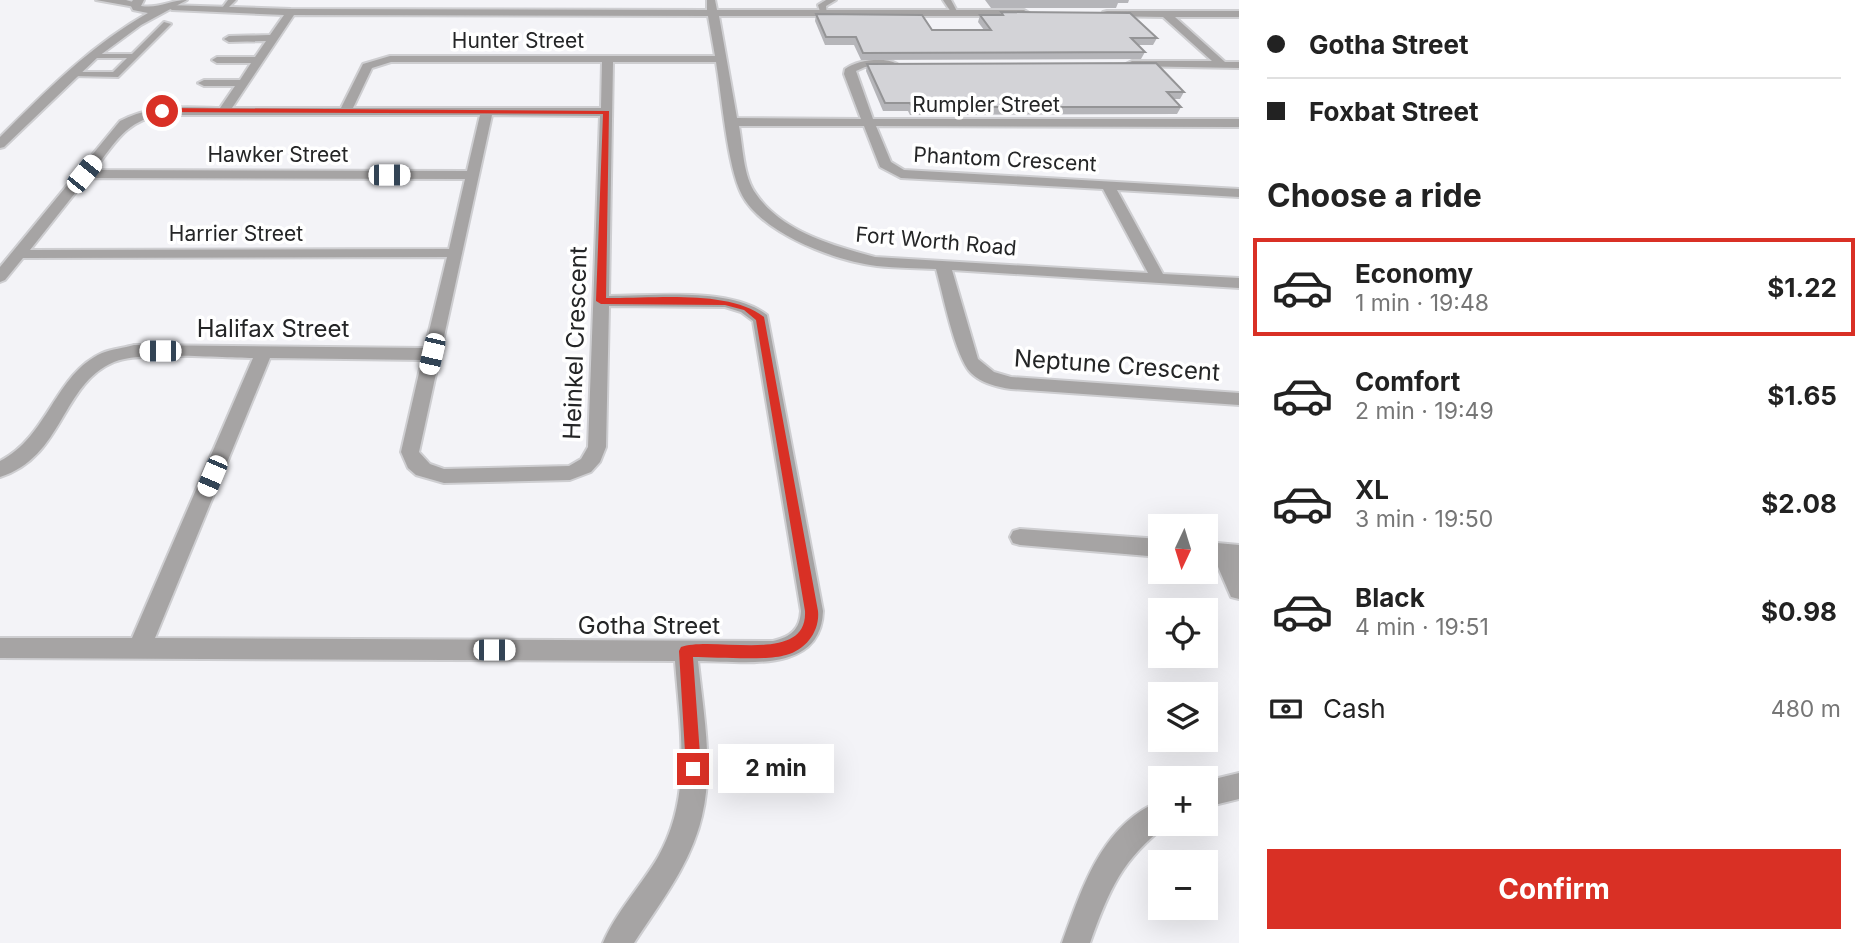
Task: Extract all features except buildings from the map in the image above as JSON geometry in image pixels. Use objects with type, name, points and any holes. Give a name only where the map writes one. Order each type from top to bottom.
[{"type":"street","points":[[102,0],[160,10]]},
{"type":"street","points":[[172,7],[182,0],[229,3],[243,9]]},
{"type":"street","points":[[456,12],[460,0]]},
{"type":"street","points":[[100,52],[132,18],[137,4]]},
{"type":"street","points":[[0,145],[73,74],[100,52],[160,10],[172,7],[291,12],[711,7],[824,13],[1040,13]]},
{"type":"street","name":"Fort Worth Road","points":[[711,7],[744,185],[757,205],[780,225],[813,243],[875,261],[1239,283]]},
{"type":"street","points":[[224,111],[291,12]]},
{"type":"street","points":[[1096,13],[1239,14]]},
{"type":"street","points":[[1166,14],[1222,65]]},
{"type":"street","points":[[229,39],[273,38]]},
{"type":"street","name":"Hunter Street","points":[[345,111],[367,66],[390,59],[722,59]]},
{"type":"street","name":"Heinkel Crescent","points":[[487,111],[410,452],[417,466],[434,475],[570,473],[586,466],[596,454],[608,59]]},
{"type":"street","points":[[217,60],[259,60]]},
{"type":"street","name":"Phantom Crescent","points":[[898,64],[864,64],[850,71],[885,164],[901,174],[1239,193]]},
{"type":"street","points":[[1114,64],[1239,65]]},
{"type":"street","points":[[204,83],[243,83]]},
{"type":"street","points":[[0,277],[124,124],[135,117],[162,111],[606,112]]},
{"type":"street","name":"Rumpler Street","points":[[732,122],[1239,123]]},
{"type":"street","name":"Hawker Street","points":[[84,174],[473,175]]},
{"type":"street","points":[[1108,186],[1158,278]]},
{"type":"street","name":"Harrier Street","points":[[18,254],[455,253]]},
{"type":"street","name":"Neptune Crescent","points":[[943,266],[970,360],[976,369],[988,377],[1011,383],[1239,399]]},
{"type":"street","name":"Gotha Street","points":[[0,648],[785,650],[804,638],[812,621],[761,319],[747,308],[726,302],[601,301]]},
{"type":"street","name":"Halifax Street","points":[[0,470],[15,463],[37,445],[81,376],[105,358],[134,351],[432,354]]},
{"type":"street","points":[[139,649],[264,352]]},
{"type":"street","points":[[1020,537],[1148,547]]},
{"type":"street","points":[[1222,553],[1239,590]]},
{"type":"street","points":[[617,943],[673,856],[689,819],[695,792],[686,651]]},
{"type":"street","points":[[1218,791],[1239,786]]},
{"type":"street","points":[[1076,943],[1106,866],[1124,842],[1148,823]]},
{"type":"lane","points":[[824,13],[822,5],[832,0]]},
{"type":"lane","points":[[947,0],[956,13]]},
{"type":"lane","points":[[73,74],[115,75],[167,24]]},
{"type":"lane","points":[[100,52],[135,56]]},
{"type":"route","points":[[162,111],[606,112],[601,301],[726,302],[747,308],[761,319],[812,611],[810,630],[796,645],[785,650],[686,651],[693,769]]}]
